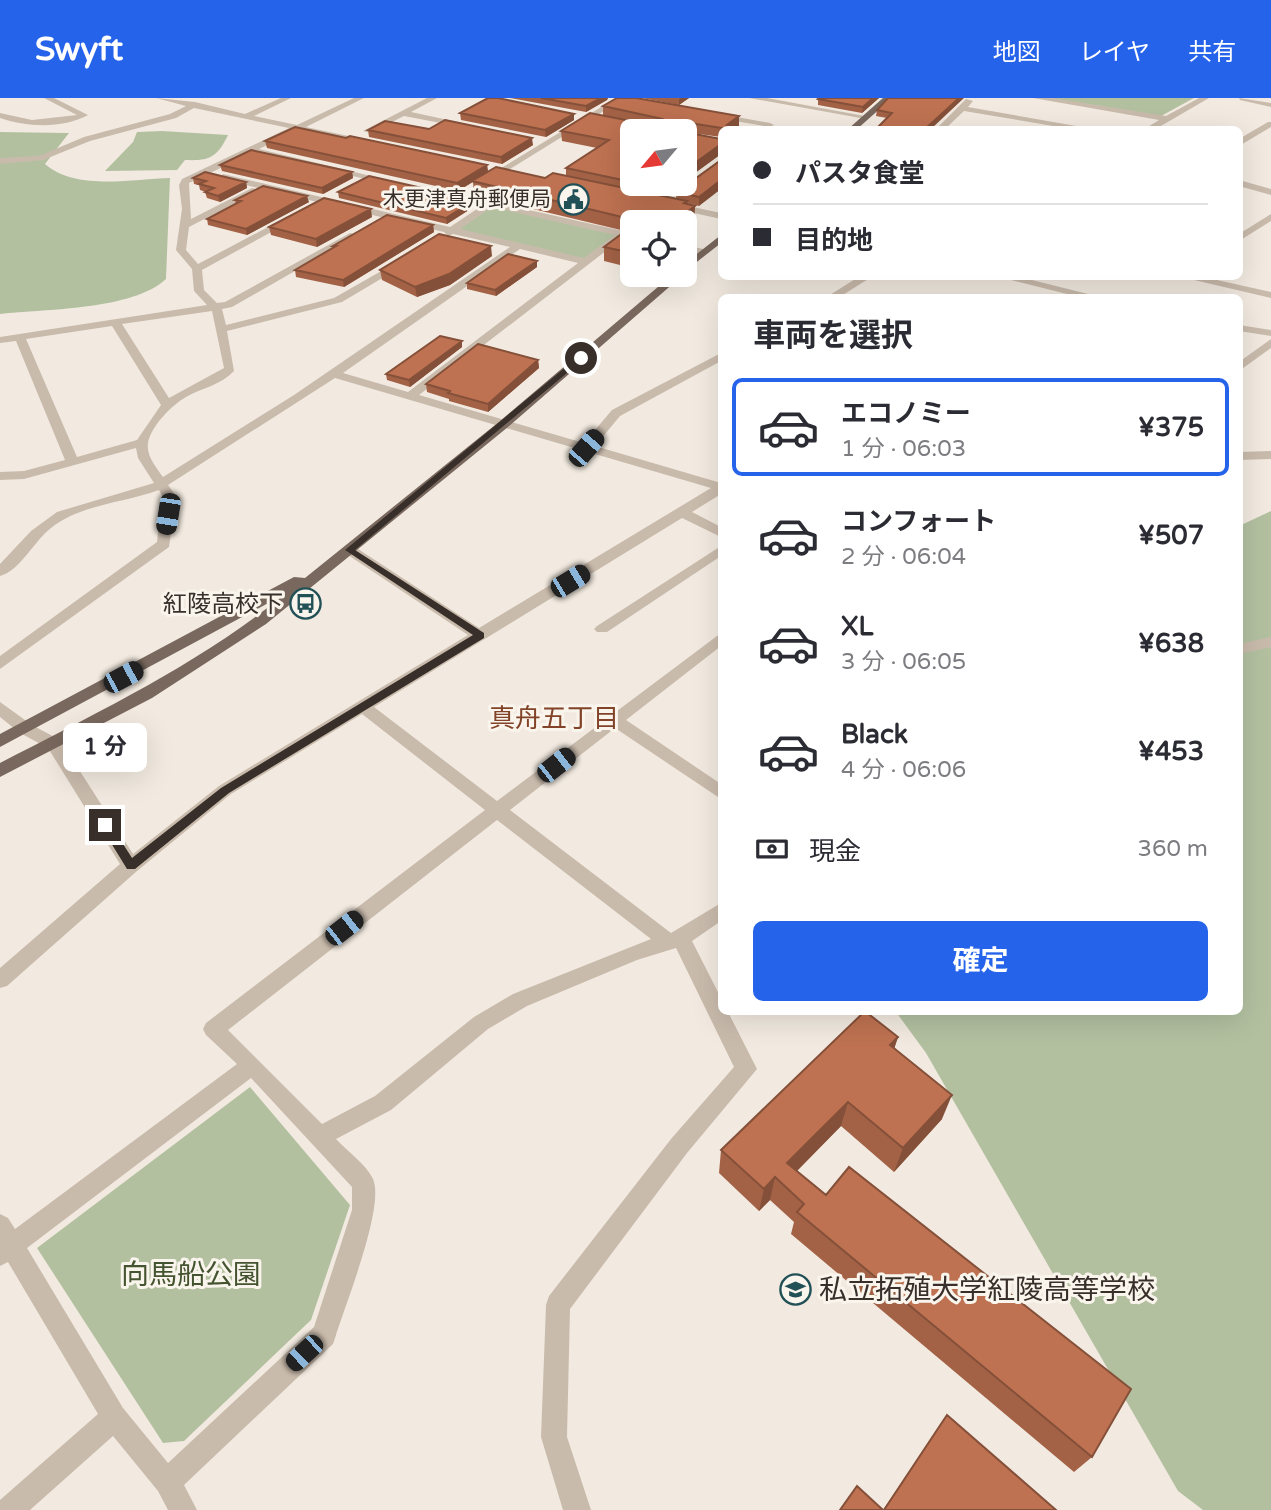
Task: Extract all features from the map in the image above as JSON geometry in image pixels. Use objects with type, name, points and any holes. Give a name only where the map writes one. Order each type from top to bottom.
[{"type":"main road","points":[[856,126],[888,98]]},
{"type":"main road","points":[[697,258],[718,240]]},
{"type":"main road","points":[[0,771],[146,694],[261,621],[504,424],[664,287]]},
{"type":"main road","points":[[0,741],[220,625],[350,550]]},
{"type":"street","points":[[0,115],[15,121],[55,124],[84,115],[48,98]]},
{"type":"street","points":[[160,98],[379,145]]},
{"type":"street","points":[[0,162],[40,158],[87,139],[173,116],[207,98]]},
{"type":"street","points":[[245,117],[287,98]]},
{"type":"street","points":[[0,664],[164,544],[169,496],[144,458],[142,443],[167,405],[181,395],[225,376],[230,369],[217,309],[199,291],[197,269],[181,250],[189,201],[183,185],[204,172],[360,98]]},
{"type":"street","points":[[352,139],[433,98]]},
{"type":"street","points":[[480,183],[618,98],[633,102]]},
{"type":"street","points":[[752,98],[866,117]]},
{"type":"street","points":[[788,112],[807,98]]},
{"type":"street","points":[[943,126],[972,98]]},
{"type":"street","points":[[1037,98],[1167,119]]},
{"type":"street","points":[[1154,126],[1205,98]]},
{"type":"street","points":[[1243,98],[1271,105]]},
{"type":"street","points":[[962,108],[1072,126]]},
{"type":"street","points":[[403,113],[468,127]]},
{"type":"street","points":[[702,113],[762,126]]},
{"type":"street","points":[[575,116],[599,120]]},
{"type":"street","points":[[768,126],[779,118]]},
{"type":"street","points":[[1037,126],[1043,121]]},
{"type":"street","points":[[1243,141],[1271,124]]},
{"type":"street","points":[[534,141],[547,144]]},
{"type":"street","points":[[252,150],[407,185]]},
{"type":"street","points":[[489,168],[516,173]]},
{"type":"street","points":[[204,172],[587,262]]},
{"type":"street","points":[[358,183],[369,176]]},
{"type":"street","points":[[1243,184],[1271,192]]},
{"type":"street","points":[[184,226],[263,186]]},
{"type":"street","points":[[458,197],[469,190]]},
{"type":"street","points":[[446,194],[620,233]]},
{"type":"street","points":[[313,207],[335,195]]},
{"type":"street","points":[[672,197],[662,204],[718,215]]},
{"type":"street","points":[[440,238],[491,204]]},
{"type":"street","points":[[197,269],[301,213]]},
{"type":"street","points":[[376,222],[387,215]]},
{"type":"street","points":[[1243,234],[1271,217]]},
{"type":"street","points":[[0,340],[217,309],[364,228]]},
{"type":"street","points":[[410,396],[620,240]]},
{"type":"street","points":[[0,572],[40,528],[62,515],[160,485],[333,374],[518,246]]},
{"type":"street","points":[[697,251],[704,252]]},
{"type":"street","points":[[223,329],[338,300],[406,261]]},
{"type":"street","points":[[837,294],[861,280]]},
{"type":"street","points":[[1018,280],[1080,294]]},
{"type":"street","points":[[1201,280],[1271,295]]},
{"type":"street","points":[[1032,294],[1045,286]]},
{"type":"street","points":[[116,323],[167,405]]},
{"type":"street","points":[[1243,329],[1271,333]]},
{"type":"street","points":[[20,337],[72,461]]},
{"type":"street","points":[[1243,365],[1271,342]]},
{"type":"street","points":[[586,448],[617,413],[718,358]]},
{"type":"street","points":[[333,374],[718,487]]},
{"type":"street","points":[[0,476],[24,475],[142,443]]},
{"type":"street","points":[[1243,456],[1271,455]]},
{"type":"street","points":[[0,980],[131,866],[225,790],[718,490]]},
{"type":"street","points":[[682,512],[718,531]]},
{"type":"street","points":[[350,550],[480,636]]},
{"type":"street","points":[[602,629],[718,552]]},
{"type":"street","points":[[1243,648],[1271,642]]},
{"type":"street","points":[[167,1482],[324,1335],[364,1210],[363,1183],[252,1065],[213,1029],[614,720],[718,645]]},
{"type":"street","points":[[363,707],[675,940],[718,1012]]},
{"type":"street","points":[[0,708],[26,729],[54,744],[131,866]]},
{"type":"street","points":[[614,720],[718,791]]},
{"type":"street","points":[[318,1137],[383,1103],[481,1023],[520,1000],[632,953],[675,940],[718,913]]},
{"type":"street","points":[[577,1510],[554,1437],[558,1305],[679,1146],[746,1069],[720,1015]]},
{"type":"street","points":[[183,1510],[167,1482],[114,1418],[4,1241],[252,1065]]},
{"type":"street","points":[[10,1510],[114,1418]]},
{"type":"green space","points":[[1048,98],[1194,98],[1161,116]]},
{"type":"green space","points":[[0,132],[69,133],[45,164],[72,178],[105,182],[170,178],[166,279],[132,297],[111,302],[0,314]]},
{"type":"green space","points":[[137,132],[228,135],[216,153],[206,159],[185,160],[177,170],[105,171],[133,142]]},
{"type":"green space","points":[[493,206],[618,234],[586,261],[457,230]]},
{"type":"green space","points":[[1271,511],[1271,1510],[1203,1510],[1178,1491],[926,1053],[898,1015],[1243,1015],[1243,524]]},
{"type":"green space","name":"向馬船公園","points":[[250,1087],[350,1205],[311,1320],[184,1441],[163,1443],[37,1248]]},
{"type":"building","points":[[488,98],[574,114],[545,130],[460,113]]},
{"type":"building","points":[[541,98],[601,98],[586,106]]},
{"type":"building","points":[[617,98],[636,98],[739,116],[727,125],[733,126],[718,127],[697,124],[697,119],[663,119],[603,106]]},
{"type":"building","points":[[819,98],[873,98],[863,107]]},
{"type":"building","points":[[888,98],[959,98],[928,126],[879,126],[892,113],[877,110]]},
{"type":"building","points":[[590,113],[621,119],[620,179],[566,168],[609,140],[561,131]]},
{"type":"building","points":[[445,120],[532,138],[501,157],[368,130],[385,121],[429,129]]},
{"type":"building","points":[[295,127],[487,165],[457,183],[265,141]]},
{"type":"building","points":[[697,134],[718,138],[718,146],[697,162]]},
{"type":"building","points":[[251,150],[352,172],[322,188],[220,165]]},
{"type":"building","points":[[718,162],[718,182],[699,197],[695,196],[697,196],[697,177]]},
{"type":"building","points":[[496,167],[545,178],[553,173],[620,187],[620,196],[663,196],[687,201],[684,203],[695,206],[690,210],[620,210],[620,216],[472,181]]},
{"type":"building","points":[[205,172],[246,182],[218,196],[205,192],[214,188],[199,184],[206,181],[193,178]]},
{"type":"building","points":[[369,176],[475,200],[446,218],[338,192]]},
{"type":"building","points":[[263,186],[307,196],[246,229],[207,219],[241,201],[235,200]]},
{"type":"building","points":[[324,198],[371,209],[316,239],[269,227]]},
{"type":"building","points":[[387,215],[433,225],[343,280],[295,270],[336,246],[333,246]]},
{"type":"building","points":[[439,234],[491,246],[449,274],[415,287],[380,270]]},
{"type":"building","points":[[620,235],[620,250],[604,247]]},
{"type":"building","points":[[508,254],[537,261],[495,290],[467,283]]},
{"type":"building","points":[[440,336],[462,341],[409,380],[386,374]]},
{"type":"building","points":[[478,344],[538,360],[488,404],[426,384]]},
{"type":"building","points":[[861,1015],[870,1015],[898,1037],[890,1045],[952,1095],[903,1148],[848,1102],[787,1163],[826,1195],[849,1167],[1131,1389],[1092,1457],[797,1212],[804,1204],[775,1177],[764,1189],[721,1150]]},
{"type":"building","points":[[947,1415],[1056,1510],[884,1510]]},
{"type":"building","points":[[857,1486],[883,1510],[840,1510]]},
{"type":"place","name":"木更津真舟郵便局","points":[[574,199]]},
{"type":"place","name":"紅陵高校下","points":[[306,604]]},
{"type":"place","name":"私立拓殖大学紅陵高等学校","points":[[796,1290]]},
{"type":"district","name":"真舟五丁目","points":[[554,718]]},
{"type":"route","points":[[105,825],[131,866],[225,790],[480,636],[350,550],[581,358]]}]
